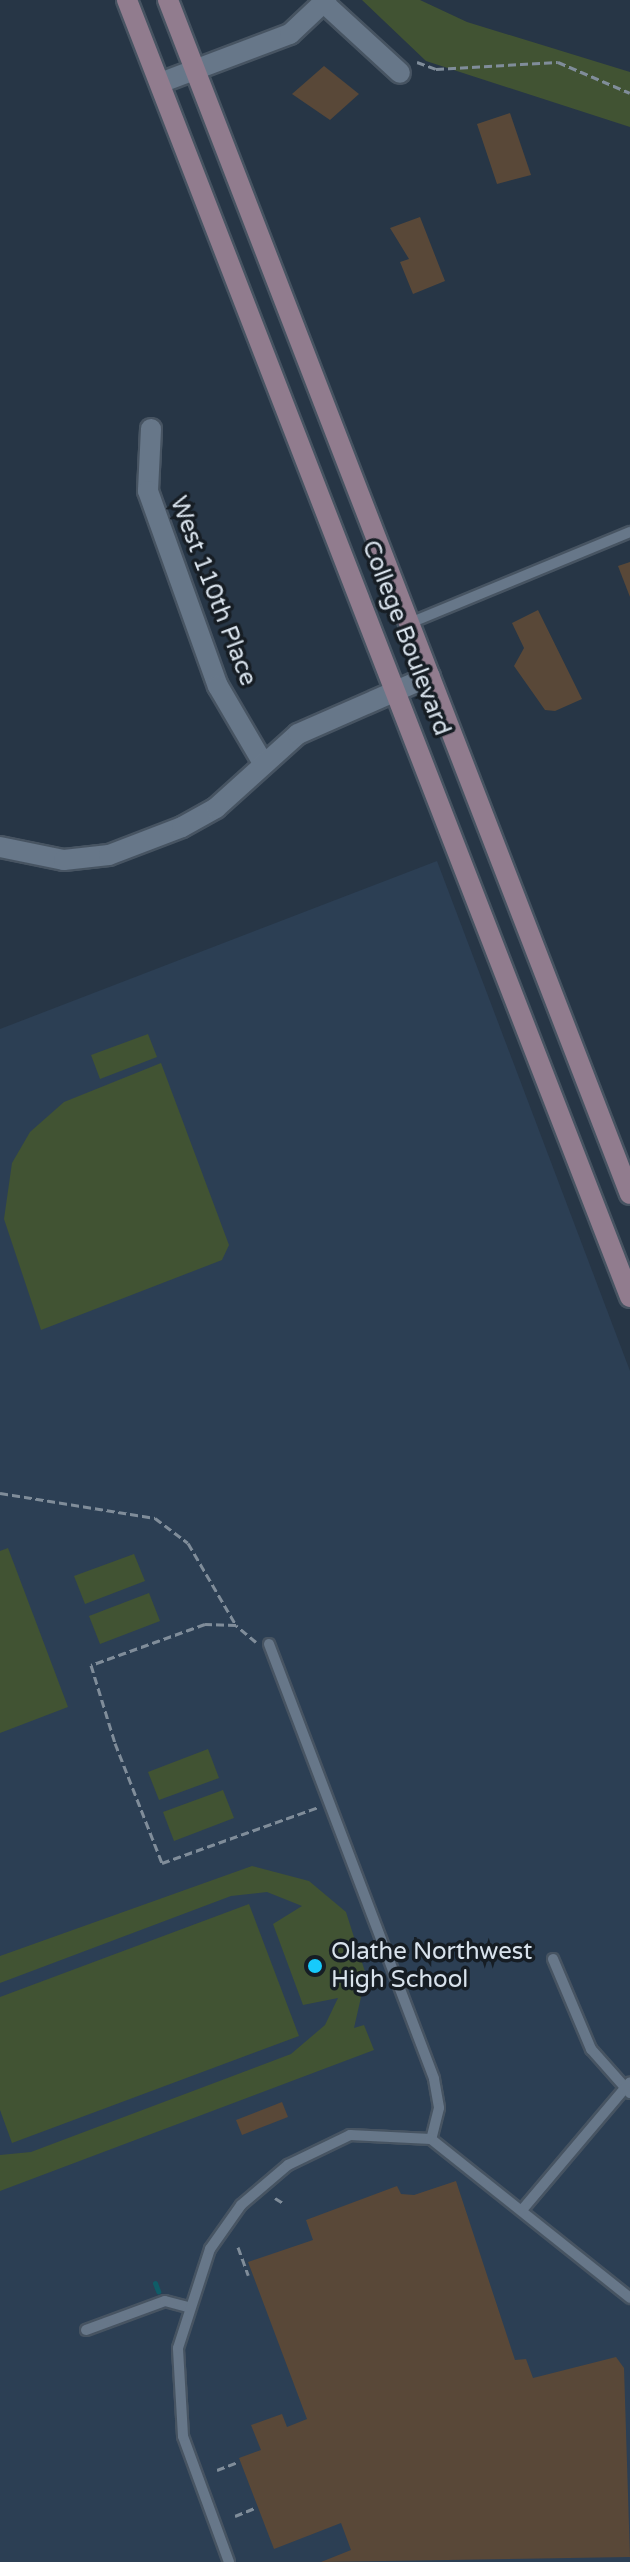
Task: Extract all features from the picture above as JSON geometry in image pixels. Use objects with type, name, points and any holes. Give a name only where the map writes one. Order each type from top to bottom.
[{"type":"main road","name":"College Boulevard","points":[[127,0],[398,689],[630,1297]]},
{"type":"main road","name":"College Boulevard","points":[[168,0],[630,1194]]},
{"type":"street","points":[[160,83],[290,34],[325,1],[407,66]]},
{"type":"street","name":"West 110th Place","points":[[151,429],[148,491],[218,686],[263,763]]},
{"type":"street","points":[[0,847],[64,860],[109,855],[216,808],[263,763],[345,708],[430,676]]},
{"type":"lane","points":[[410,623],[630,532]]},
{"type":"lane","points":[[263,1645],[434,2079],[439,2108],[431,2139]]},
{"type":"lane","points":[[522,2210],[628,2088],[581,2032],[553,1959]]},
{"type":"lane","points":[[229,2562],[177,2404],[187,2307],[225,2225],[288,2165],[350,2135],[431,2139],[630,2298]]},
{"type":"lane","points":[[86,2330],[165,2301],[187,2307]]},
{"type":"path","points":[[407,66],[436,69],[558,62],[630,93]]},
{"type":"path","points":[[0,1493],[155,1518],[188,1543],[236,1625],[263,1645]]},
{"type":"path","points":[[236,1625],[205,1624],[91,1665],[162,1863],[318,1807]]},
{"type":"path","points":[[275,2198],[283,2203]]},
{"type":"path","points":[[238,2247],[248,2275]]},
{"type":"path","points":[[217,2470],[238,2462]]},
{"type":"path","points":[[235,2516],[255,2508]]},
{"type":"shaded area","name":"Olathe Northwest High School","points":[[437,861],[630,1371],[630,2562],[0,2562],[0,1029]]},
{"type":"green space","points":[[362,0],[420,0],[467,22],[630,72],[630,127],[426,61]]},
{"type":"green space","points":[[148,1034],[157,1057],[100,1079],[91,1055]]},
{"type":"green space","points":[[161,1063],[229,1245],[222,1260],[41,1330],[4,1219],[12,1163],[30,1132],[64,1102]]},
{"type":"green space","points":[[8,1548],[68,1707],[0,1733],[0,1551]]},
{"type":"green space","points":[[134,1554],[145,1581],[85,1604],[74,1576]]},
{"type":"green space","points":[[149,1593],[160,1621],[100,1644],[89,1616]]},
{"type":"green space","points":[[208,1749],[219,1778],[159,1800],[148,1772]]},
{"type":"green space","points":[[223,1790],[234,1818],[174,1841],[163,1812]]},
{"type":"green space","points":[[252,1866],[309,1881],[346,1912],[366,1975],[354,2028],[364,2025],[374,2050],[0,2191],[0,2155],[31,2152],[291,2054],[325,2025],[338,1998],[303,2005],[273,1924],[302,1906],[267,1892],[231,1896],[0,1983],[0,1956]]},
{"type":"green space","points":[[249,1904],[299,2036],[12,2143],[0,2110],[0,1997]]},
{"type":"building","points":[[324,66],[359,94],[330,120],[292,94]]},
{"type":"building","points":[[510,113],[531,175],[497,184],[477,124]]},
{"type":"building","points":[[420,217],[445,281],[413,294],[400,262],[409,259],[390,228]]},
{"type":"building","points":[[630,562],[630,597],[618,566]]},
{"type":"building","points":[[538,610],[582,699],[555,711],[545,710],[514,666],[524,648],[512,623]]},
{"type":"building","points":[[282,2102],[288,2117],[242,2135],[236,2120]]},
{"type":"building","points":[[456,2181],[515,2360],[526,2359],[533,2378],[616,2357],[624,2368],[630,2557],[321,2562],[351,2550],[341,2523],[274,2549],[239,2458],[261,2450],[251,2425],[282,2414],[287,2427],[307,2419],[248,2262],[313,2240],[306,2220],[397,2186],[401,2194],[414,2195]]},
{"type":"waterway","points":[[155,2283],[158,2291]]},
{"type":"place","name":"Olathe Northwest High School","points":[[315,1966]]}]
